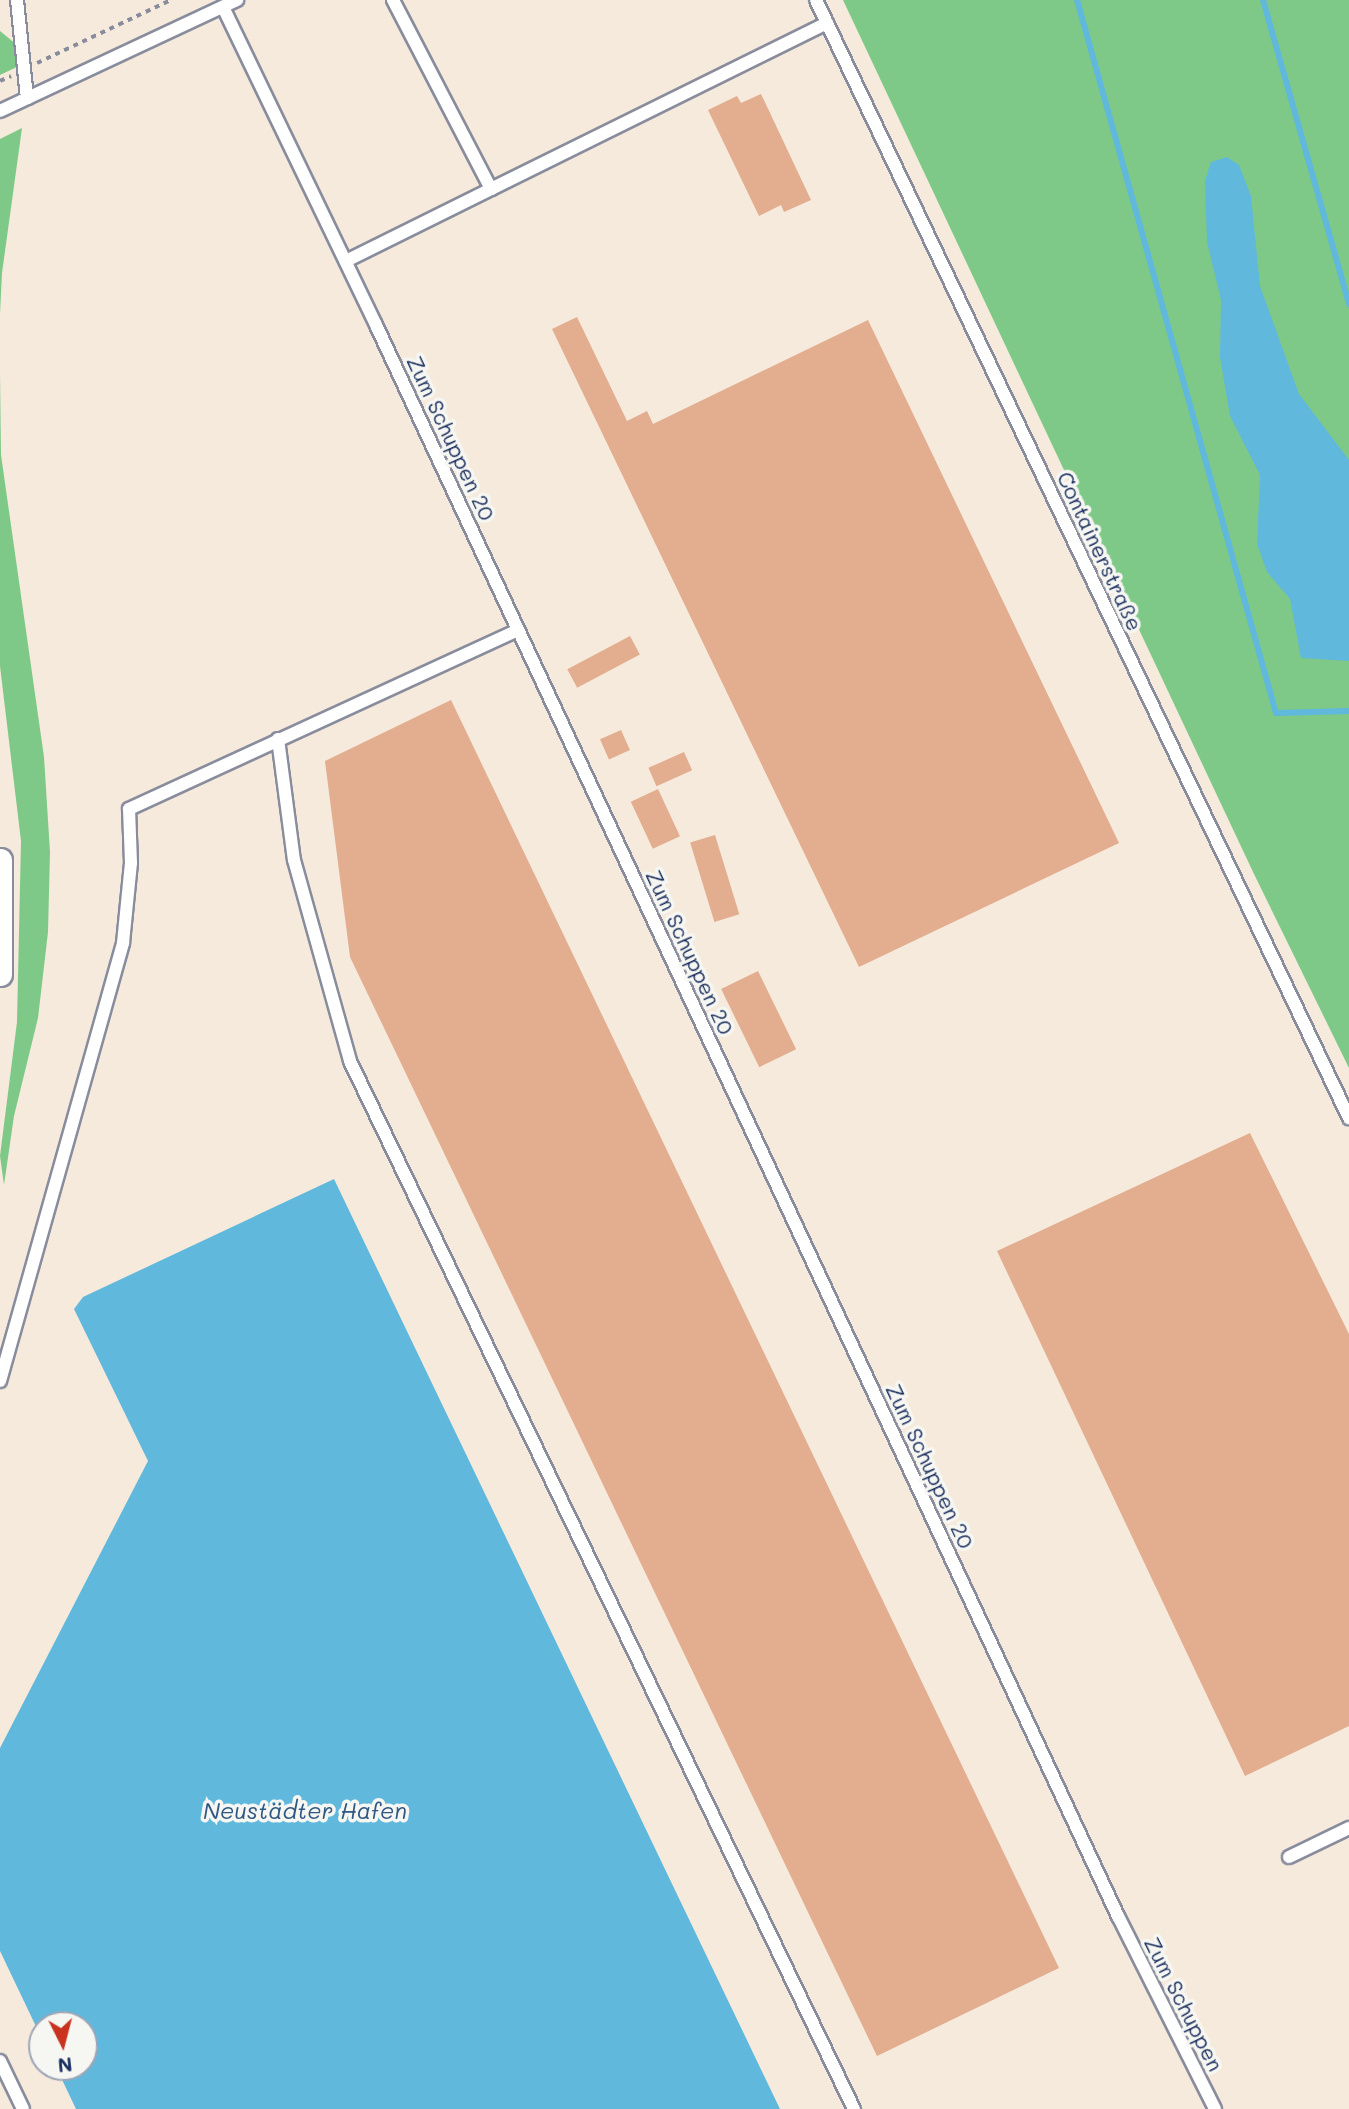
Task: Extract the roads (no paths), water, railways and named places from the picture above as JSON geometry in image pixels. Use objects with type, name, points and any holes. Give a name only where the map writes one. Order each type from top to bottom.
[{"type":"street","points":[[0,860],[0,974]]},
{"type":"lane","points":[[18,0],[27,98]]},
{"type":"lane","points":[[0,111],[237,0]]},
{"type":"lane","points":[[393,0],[491,189]]},
{"type":"lane","name":"Containerstraße","points":[[816,0],[1349,1118]]},
{"type":"lane","name":"Zum Schuppen 20","points":[[223,7],[346,261],[1118,1916]]},
{"type":"lane","points":[[346,261],[827,23]]},
{"type":"lane","points":[[0,1381],[123,943],[131,863],[129,809],[518,630]]},
{"type":"lane","points":[[278,739],[294,860],[351,1060],[854,2109]]},
{"type":"lane","points":[[1289,1857],[1349,1828]]},
{"type":"lane","name":"Zum Schuppen","points":[[1118,1916],[1215,2109]]},
{"type":"lane","points":[[0,2061],[23,2109]]},
{"type":"water","points":[[1227,157],[1239,165],[1251,196],[1260,286],[1299,394],[1349,460],[1349,661],[1301,658],[1290,599],[1267,572],[1257,544],[1260,475],[1230,416],[1220,357],[1221,300],[1207,242],[1205,181],[1211,162]]},
{"type":"water","name":"Neustädter Hafen","points":[[334,1179],[780,2109],[76,2109],[63,2081],[98,2081],[98,2011],[29,2011],[0,1951],[0,1748],[148,1461],[74,1309],[83,1297]]},
{"type":"waterway","points":[[1077,0],[1276,713],[1349,711]]},
{"type":"waterway","points":[[1263,0],[1349,304]]}]
